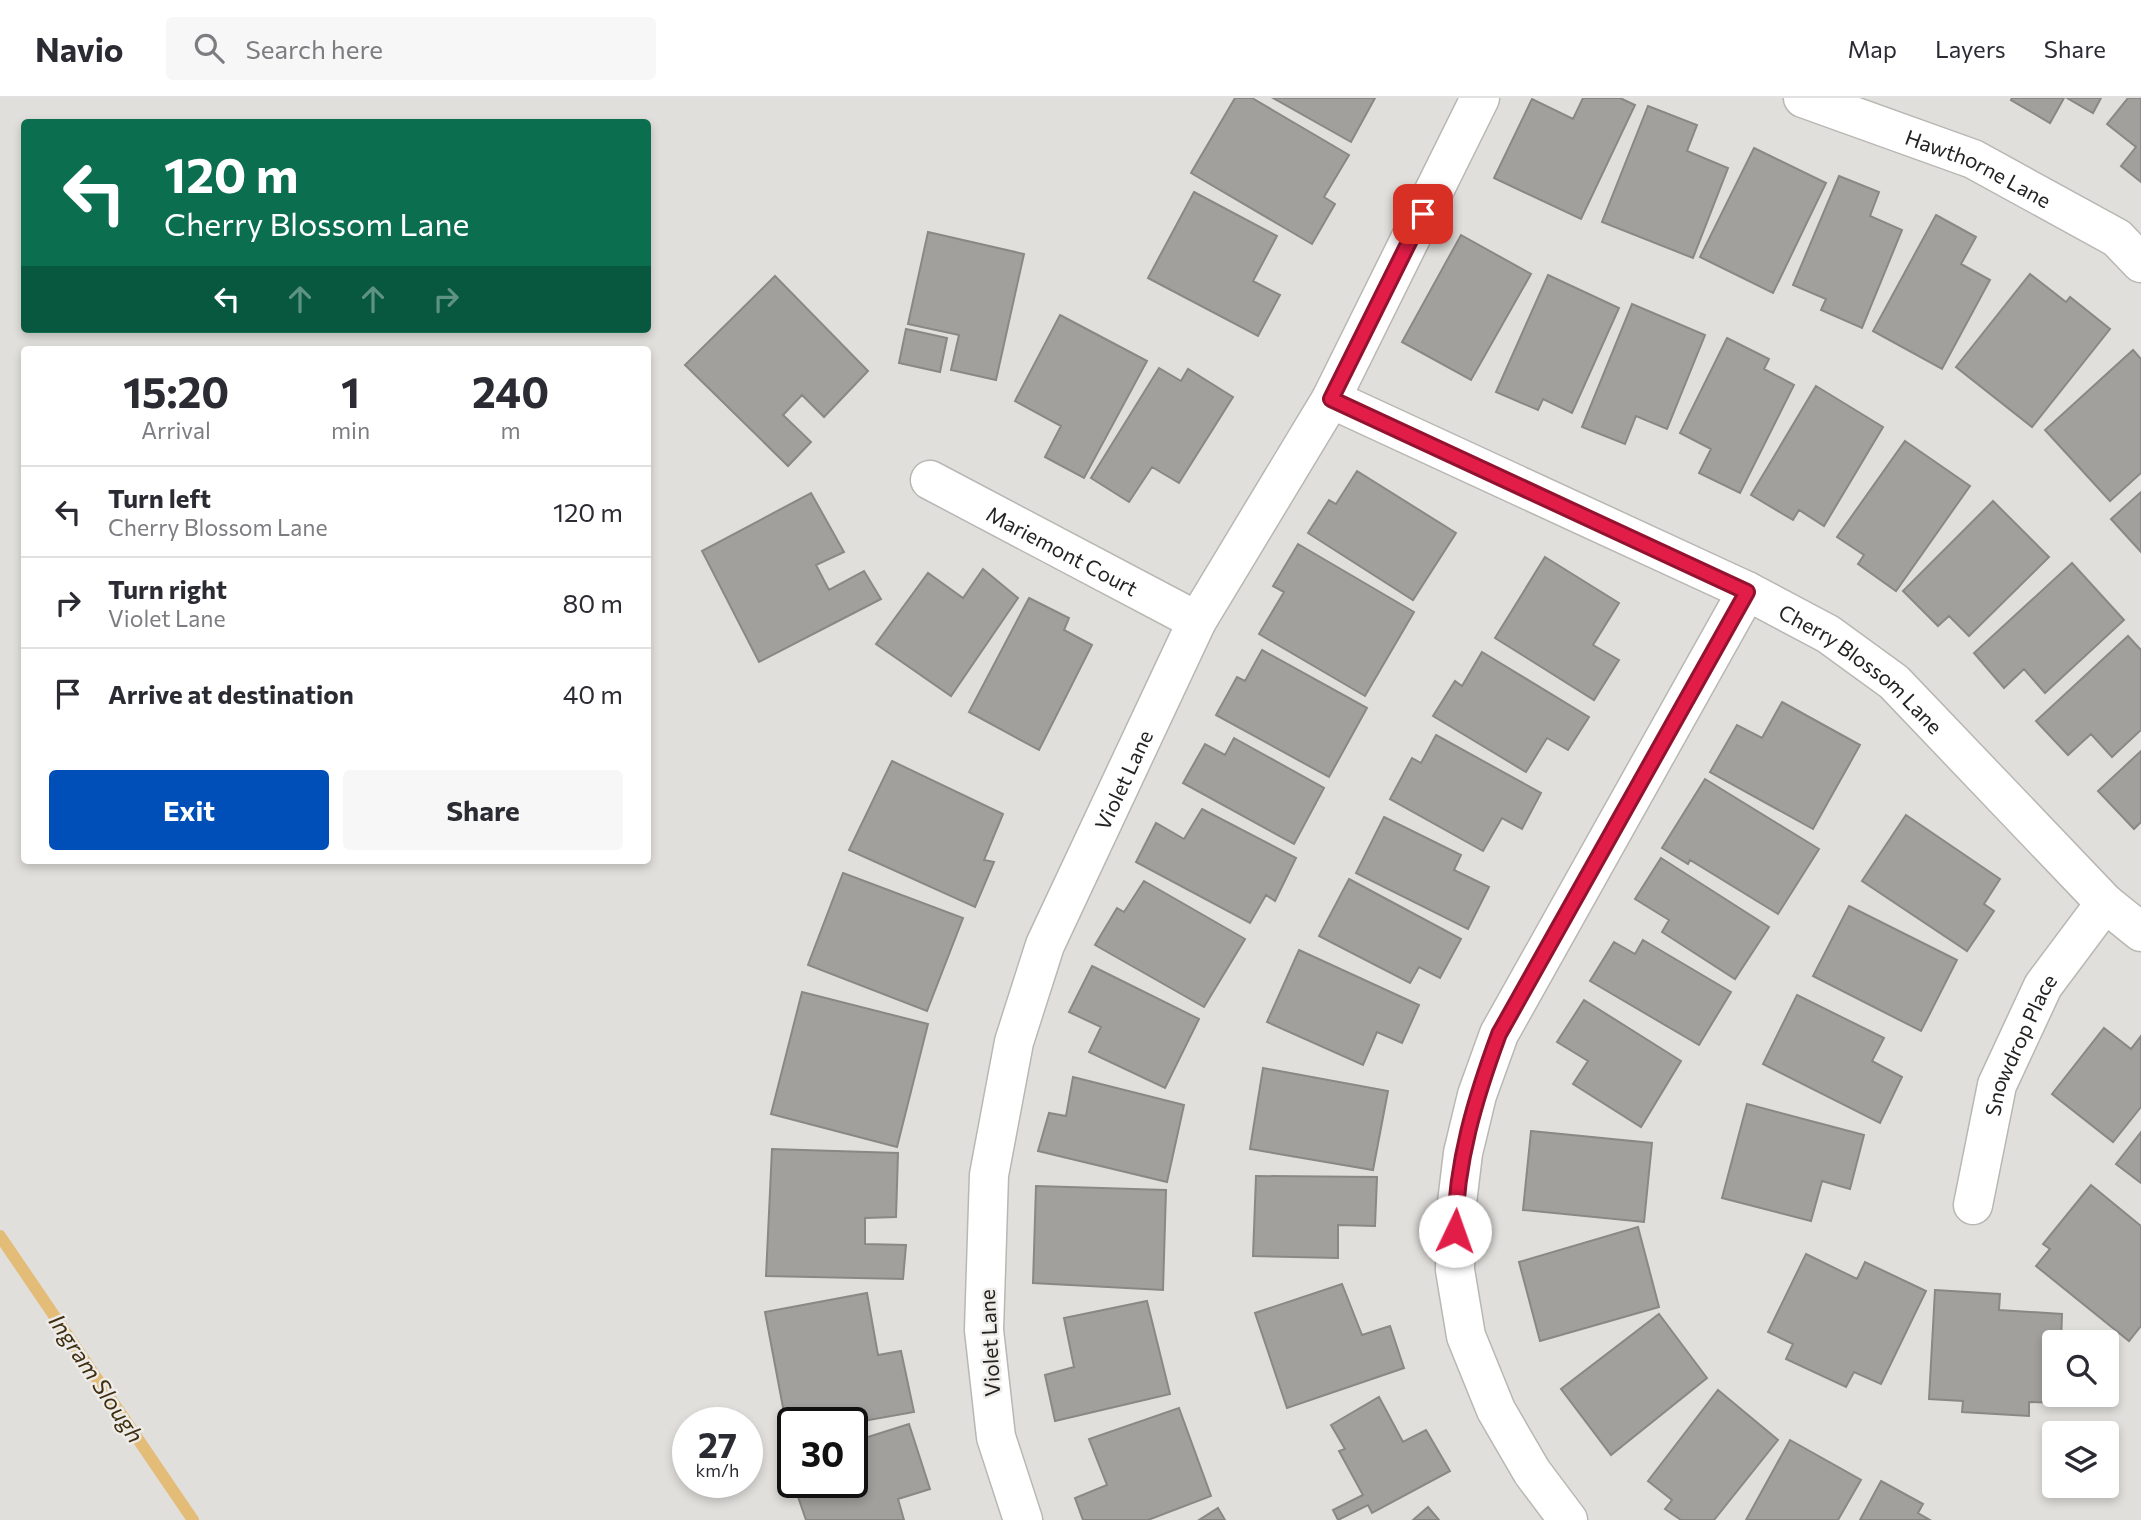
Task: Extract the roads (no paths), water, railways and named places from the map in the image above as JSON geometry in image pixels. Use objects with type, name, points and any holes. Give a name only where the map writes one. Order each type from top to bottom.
[{"type":"street","name":"Violet Lane","points":[[1023,1520],[996,1437],[985,1330],[989,1175],[1011,1056],[1045,945],[1197,621],[1331,399],[1480,98]]},
{"type":"street","name":"Hawthorne Lane","points":[[1803,98],[1973,159],[2117,237],[2141,263]]},
{"type":"street","name":"Cherry Blossom Lane","points":[[1331,399],[1747,592],[1828,634],[1894,682],[2105,903],[2141,932]]},
{"type":"street","name":"Mariemont Court","points":[[930,480],[1197,621]]},
{"type":"street","points":[[1569,1520],[1532,1472],[1496,1410],[1466,1336],[1455,1270],[1456,1211],[1463,1153],[1477,1095],[1499,1034],[1747,592]]},
{"type":"street","name":"Snowdrop Place","points":[[1973,1205],[1997,1085],[2043,986],[2105,903]]},
{"type":"waterway","name":"Ingram Slough","points":[[0,1236],[193,1520]]}]
